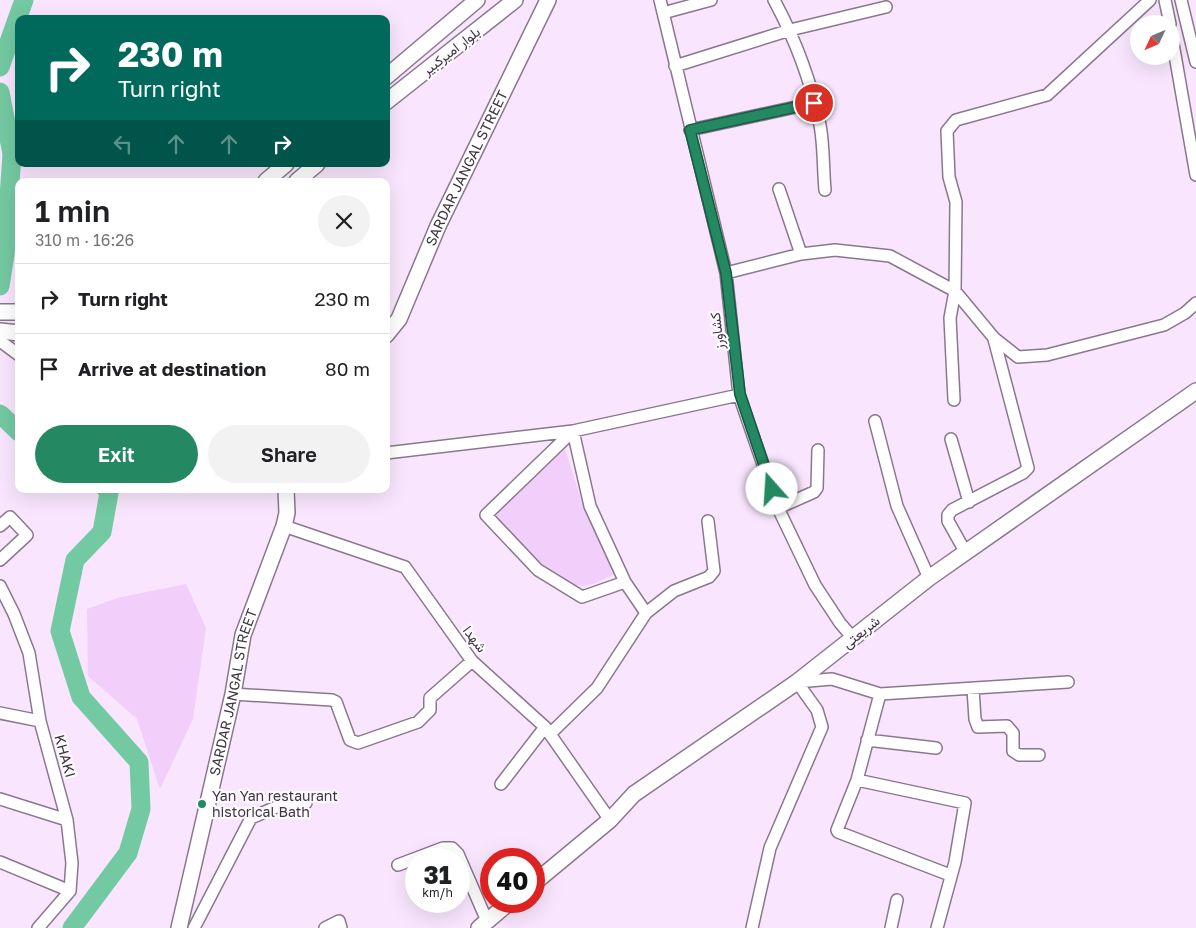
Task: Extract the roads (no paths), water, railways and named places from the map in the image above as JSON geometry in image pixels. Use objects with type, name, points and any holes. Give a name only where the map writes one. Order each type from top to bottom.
[{"type":"main road","name":"بلوار امیرکبیر","points":[[390,73],[477,0]]},
{"type":"main road","name":"بلوار امیرکبیر","points":[[390,99],[515,0]]},
{"type":"main road","name":"SARDAR JANGAL STREET","points":[[390,330],[399,319],[438,226],[548,0]]},
{"type":"main road","points":[[270,178],[282,167]]},
{"type":"main road","points":[[301,178],[313,167]]},
{"type":"main road","points":[[0,312],[15,312]]},
{"type":"main road","points":[[0,331],[15,333]]},
{"type":"main road","name":"شریعتی","points":[[545,873],[610,820],[634,794],[796,682],[928,578],[1196,391]]},
{"type":"main road","name":"SARDAR JANGAL STREET","points":[[179,928],[233,694],[243,635],[284,526],[287,513],[284,493]]},
{"type":"main road","points":[[483,925],[497,913]]},
{"type":"street","name":"کشاورز","points":[[660,0],[726,273],[740,394],[778,508],[815,585],[840,623],[853,638]]},
{"type":"street","points":[[663,13],[711,0]]},
{"type":"street","points":[[774,0],[790,30],[807,75],[820,126],[825,190]]},
{"type":"street","points":[[954,400],[950,318],[954,291],[956,202],[949,177],[947,131],[956,120],[1047,95],[1150,0]]},
{"type":"street","points":[[1165,0],[1168,15]]},
{"type":"street","points":[[1181,0],[1196,62]]},
{"type":"street","points":[[675,66],[790,30],[886,7]]},
{"type":"street","points":[[1177,65],[1196,175]]},
{"type":"street","points":[[690,130],[814,103]]},
{"type":"street","points":[[779,189],[801,254]]},
{"type":"street","points":[[726,273],[801,254],[835,250],[890,256],[954,291],[994,338],[1018,357],[1047,355],[1164,325],[1185,313],[1196,303]]},
{"type":"street","points":[[966,553],[948,521],[948,515],[952,510],[1023,473],[1028,468],[994,338]]},
{"type":"street","points":[[0,341],[15,352]]},
{"type":"street","points":[[390,453],[573,431],[740,394]]},
{"type":"street","points":[[875,421],[897,506],[928,578]]},
{"type":"street","points":[[573,431],[590,506],[624,582],[646,612]]},
{"type":"street","points":[[573,431],[486,516],[538,570],[582,597],[624,582]]},
{"type":"street","points":[[951,439],[969,502]]},
{"type":"street","points":[[778,508],[814,492],[817,488],[818,450]]},
{"type":"street","points":[[0,526],[10,517],[27,535],[0,560]]},
{"type":"street","points":[[501,784],[547,731],[597,688],[646,612],[674,591],[709,577],[714,571],[708,521]]},
{"type":"street","name":"شهدا","points":[[284,526],[405,567],[472,661],[547,731],[610,820]]},
{"type":"street","name":"KHAKI","points":[[0,586],[14,614],[29,653],[40,721],[67,820],[72,863],[70,891]]},
{"type":"street","points":[[233,694],[332,700],[336,702],[339,708],[350,740],[358,743],[418,722],[430,710],[430,698],[472,661]]},
{"type":"street","points":[[796,682],[832,679],[880,694],[1068,682]]},
{"type":"street","points":[[752,928],[770,848],[822,727],[817,710],[796,682]]},
{"type":"street","points":[[973,689],[975,719],[978,726],[1007,726],[1013,733],[1013,751],[1019,756],[1038,755]]},
{"type":"street","points":[[880,694],[857,780],[838,827],[838,832],[950,875]]},
{"type":"street","points":[[0,713],[40,721]]},
{"type":"street","points":[[867,740],[936,748]]},
{"type":"street","points":[[857,780],[965,803],[955,862],[937,928]]},
{"type":"street","points":[[0,799],[67,820]]},
{"type":"street","points":[[194,928],[252,818],[281,805],[306,803]]},
{"type":"street","points":[[398,865],[443,848],[452,848],[458,854],[483,925]]},
{"type":"street","points":[[0,862],[70,891],[38,928]]},
{"type":"street","points":[[891,928],[897,900]]},
{"type":"street","points":[[325,928],[339,921],[341,928]]},
{"type":"waterway","points":[[19,15],[24,0]]},
{"type":"waterway","points":[[0,67],[15,25]]},
{"type":"waterway","points":[[0,92],[12,154],[5,255],[0,286]]},
{"type":"waterway","points":[[0,414],[15,428]]},
{"type":"waterway","points":[[72,928],[128,853],[141,809],[139,762],[81,697],[60,631],[75,560],[102,532],[109,493]]},
{"type":"place","name":"Yan Yan restaurant historical Bath","points":[[202,804]]}]
